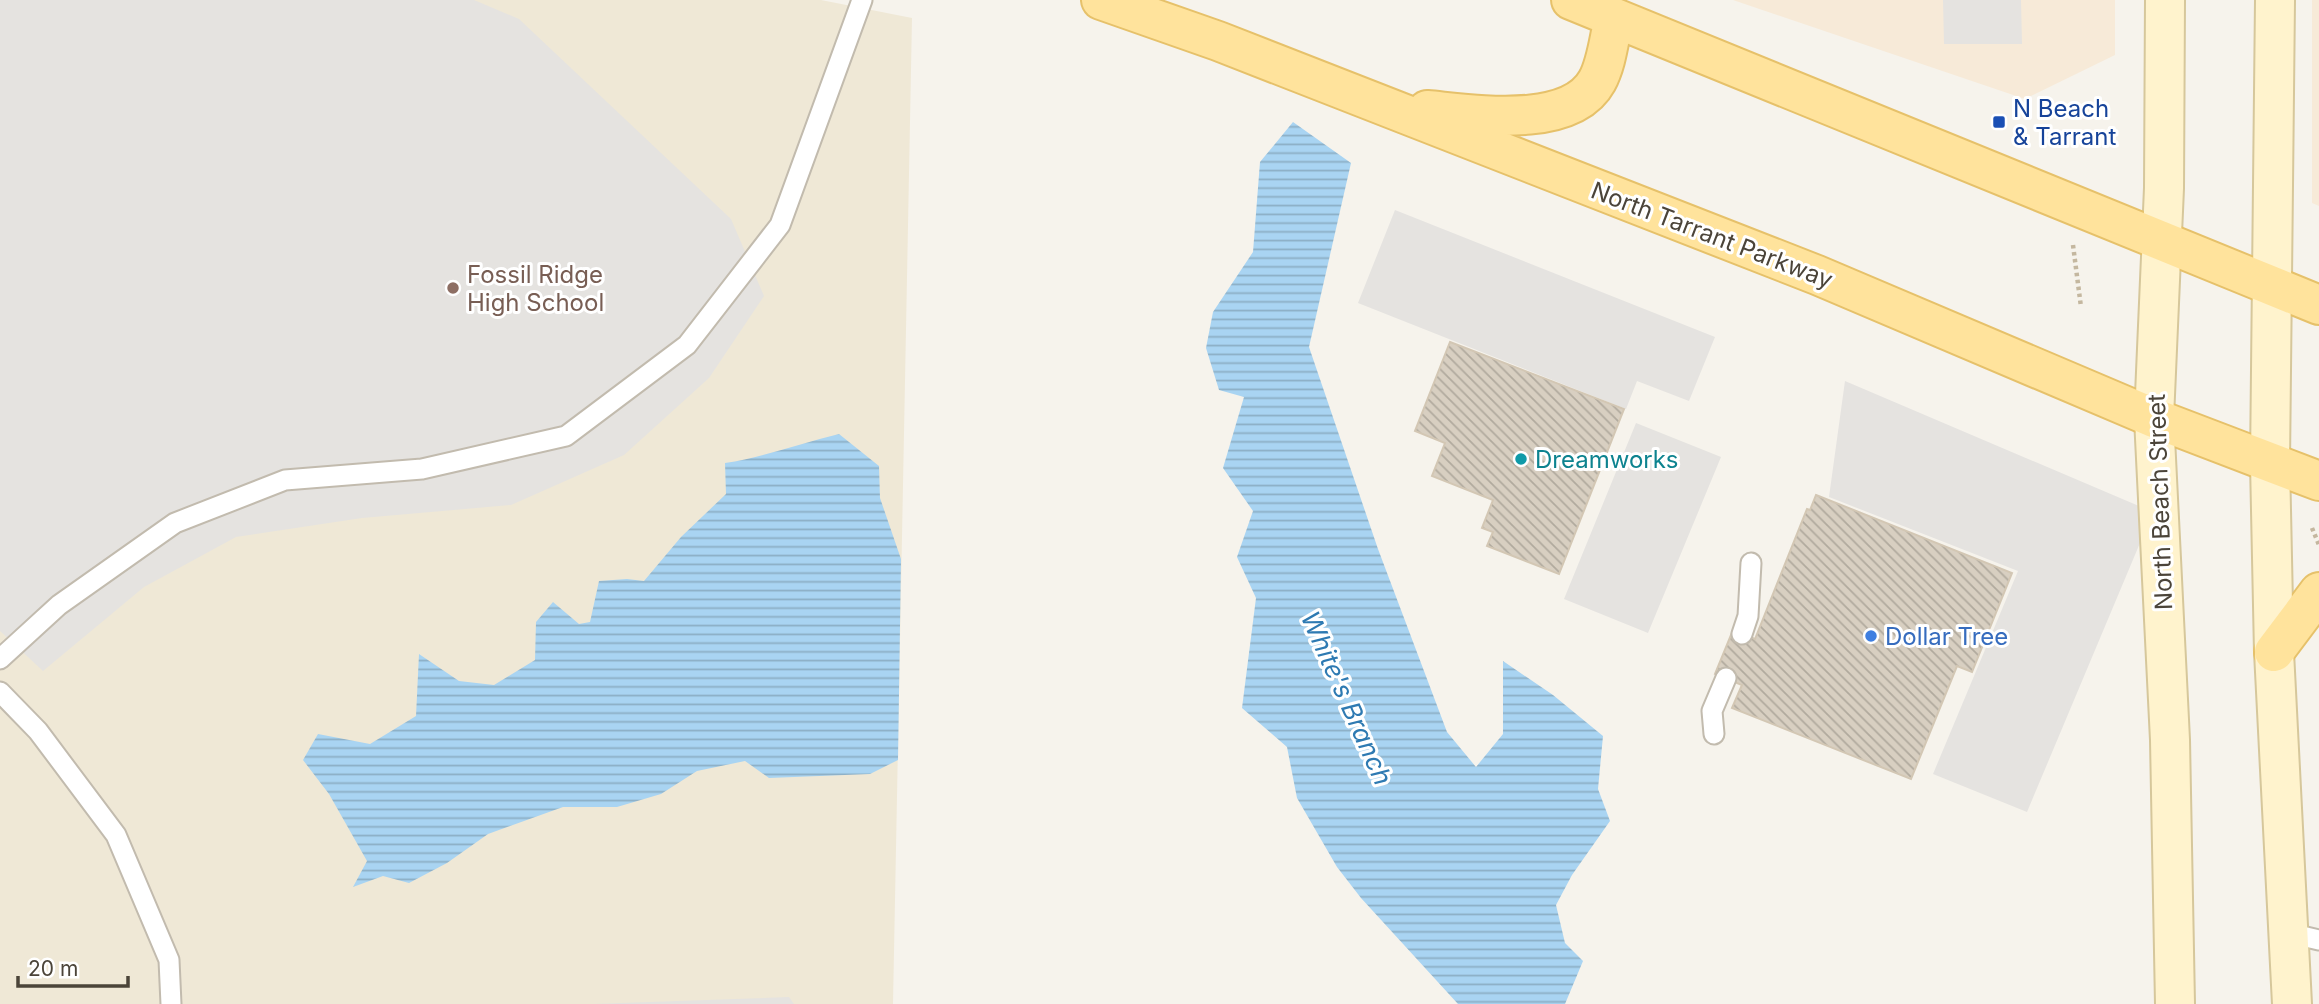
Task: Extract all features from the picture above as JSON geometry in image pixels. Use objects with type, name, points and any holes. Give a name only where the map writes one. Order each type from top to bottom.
[{"type":"main road","name":"North Tarrant Parkway","points":[[1101,0],[1218,41],[1818,275],[2154,418],[2270,463],[2315,499]]},
{"type":"main road","points":[[1571,0],[2161,243],[2319,305]]},
{"type":"main road","name":"North Beach Street","points":[[2165,0],[2164,188],[2154,418],[2170,740],[2175,1004]]},
{"type":"main road","points":[[2275,0],[2270,463],[2274,652],[2304,937],[2292,1004]]},
{"type":"main road","points":[[1383,106],[1507,117],[1556,110],[1580,99],[1596,82],[1614,18]]},
{"type":"main road","points":[[2274,652],[2319,592]]},
{"type":"lane","points":[[0,659],[59,606],[175,523],[285,480],[422,469],[566,436],[677,353],[687,345],[780,225],[862,0]]},
{"type":"lane","points":[[1742,634],[1748,616],[1751,563]]},
{"type":"lane","points":[[1714,734],[1712,711],[1726,678]]},
{"type":"lane","points":[[0,692],[38,731],[116,835],[169,960],[171,1004]]},
{"type":"path","points":[[2071,234],[2081,307]]},
{"type":"path","points":[[2315,499],[2312,530],[2319,545]]},
{"type":"shaded area","name":"Fossil Ridge High School","points":[[0,0],[821,0],[912,18],[893,1004],[0,1004]]},
{"type":"shaded area","points":[[0,0],[474,0],[519,19],[731,219],[764,296],[709,378],[624,455],[511,505],[362,518],[236,537],[144,587],[43,671],[0,631]]},
{"type":"shaded area","points":[[1733,0],[2115,0],[2115,55],[2025,99]]},
{"type":"shaded area","points":[[1943,0],[2021,0],[2022,44],[1944,44]]},
{"type":"shaded area","points":[[2312,0],[2319,0],[2319,206],[2312,203]]},
{"type":"shaded area","points":[[1395,210],[1715,337],[1689,401],[1637,381],[1626,409],[1358,303]]},
{"type":"shaded area","points":[[1845,381],[2153,512],[2027,812],[1933,774],[2018,571],[1829,497]]},
{"type":"shaded area","points":[[1636,423],[1721,457],[1648,633],[1564,599]]},
{"type":"shaded area","points":[[789,997],[794,1004],[593,1004]]},
{"type":"water","name":"White's Branch","points":[[1293,122],[1351,163],[1309,347],[1378,549],[1447,732],[1476,767],[1503,734],[1503,661],[1553,695],[1603,736],[1598,789],[1610,821],[1572,875],[1556,905],[1565,943],[1583,961],[1565,1004],[1458,1004],[1361,898],[1337,867],[1297,798],[1287,747],[1242,708],[1256,598],[1237,557],[1253,511],[1223,468],[1244,397],[1219,390],[1206,348],[1213,312],[1253,252],[1260,162]]},
{"type":"water","points":[[839,434],[879,466],[880,498],[901,559],[898,760],[870,774],[769,778],[745,761],[697,771],[661,794],[617,807],[563,807],[488,834],[447,863],[409,883],[383,876],[353,887],[367,861],[329,794],[303,760],[318,734],[370,744],[416,716],[419,654],[459,681],[494,685],[535,660],[536,622],[553,602],[579,624],[590,622],[599,581],[644,581],[681,537],[726,494],[725,463]]},
{"type":"building","name":"Dreamworks","points":[[1450,342],[1624,409],[1559,574],[1487,546],[1493,532],[1482,528],[1493,500],[1432,476],[1445,443],[1415,431]]},
{"type":"building","name":"Dollar Tree","points":[[1816,495],[2012,573],[1972,672],[1957,666],[1911,779],[1732,708],[1742,685],[1715,674],[1733,630],[1755,639],[1807,509],[1810,510]]},
{"type":"place","name":"N Beach & Tarrant","points":[[1999,122]]},
{"type":"place","name":"Fossil Ridge High School","points":[[453,288]]},
{"type":"place","name":"Dreamworks","points":[[1521,459]]},
{"type":"place","name":"Dollar Tree","points":[[1871,636]]}]
